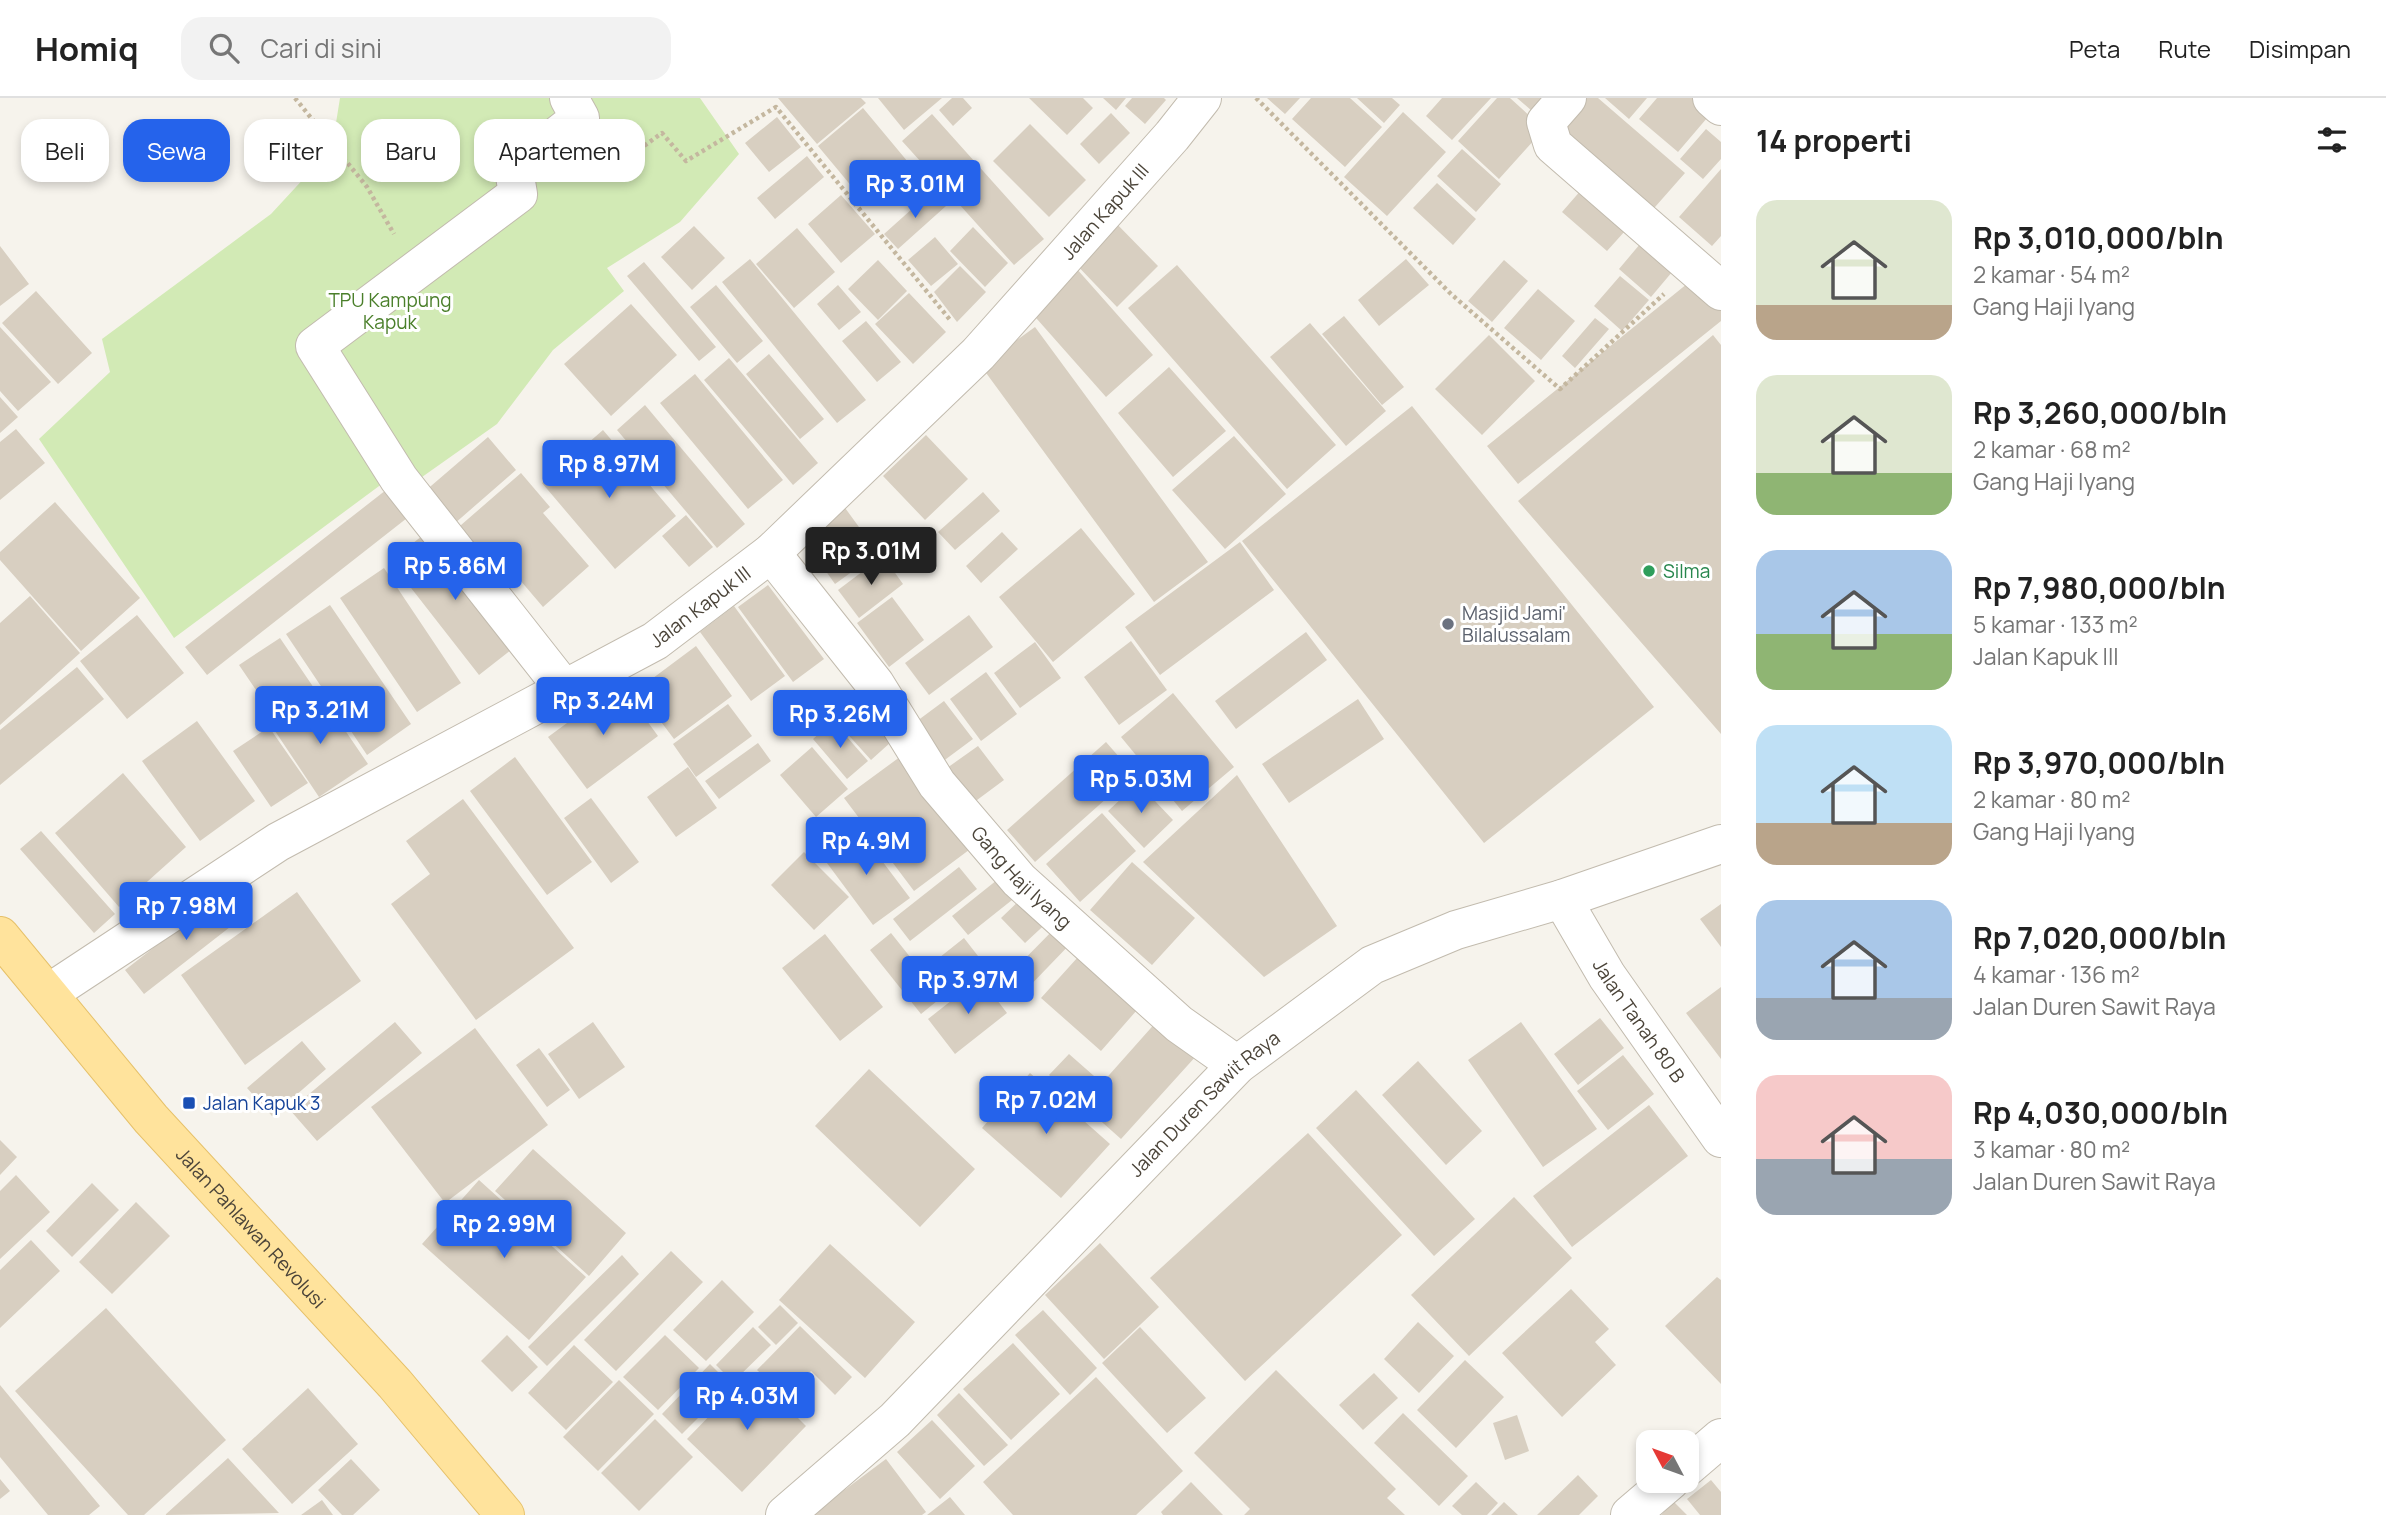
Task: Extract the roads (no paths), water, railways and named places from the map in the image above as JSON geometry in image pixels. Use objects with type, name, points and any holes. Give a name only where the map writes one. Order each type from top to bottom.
[{"type":"main road","name":"Jalan Pahlawan Revolusi","points":[[0,936],[151,1119],[395,1384],[505,1515]]},
{"type":"street","name":"Jalan Kapuk III","points":[[49,993],[278,842],[655,641],[771,554],[978,354],[1172,136],[1202,98]]},
{"type":"street","points":[[1567,98],[1546,122],[1553,145],[1707,279]]},
{"type":"street","points":[[1712,98],[1721,106]]},
{"type":"street","points":[[565,690],[399,479],[315,346],[517,194],[514,170],[575,108]]},
{"type":"street","name":"Gang Haji Iyang","points":[[771,554],[875,684],[937,784],[1019,880],[1179,1024],[1237,1065]]},
{"type":"street","name":"Jalan Duren Sawit Raya","points":[[785,1515],[895,1420],[1237,1065],[1372,965],[1456,930],[1562,899],[1721,844]]},
{"type":"street","name":"Jalan Tanah 80 B","points":[[1562,899],[1607,976],[1721,1138]]},
{"type":"street","points":[[1699,1457],[1721,1438]]},
{"type":"street","points":[[1630,1515],[1656,1493]]},
{"type":"place","name":"Silma","points":[[1649,571]]},
{"type":"place","name":"Masjid Jami' Bilalussalam","points":[[1448,624]]},
{"type":"place","name":"Jalan Kapuk 3","points":[[189,1103]]},
{"type":"park label","name":"TPU Kampung Kapuk","points":[[390,311]]}]
